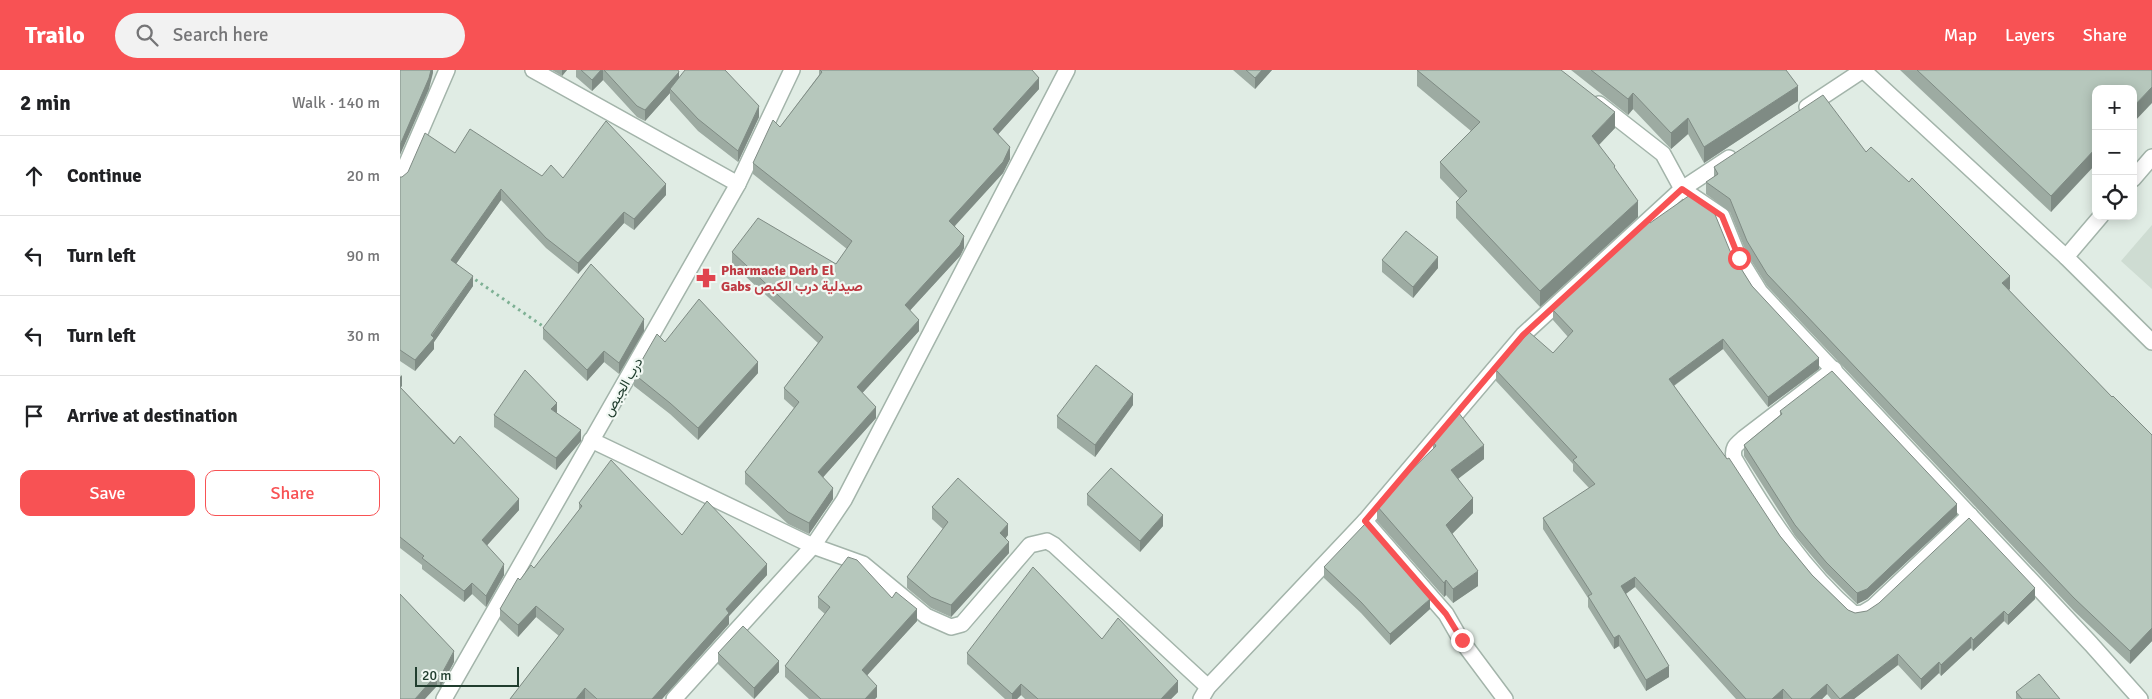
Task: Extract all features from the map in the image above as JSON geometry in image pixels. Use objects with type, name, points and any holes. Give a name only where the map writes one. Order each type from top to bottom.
[{"type":"street","points":[[400,179],[446,70]]},
{"type":"street","points":[[533,70],[738,184]]},
{"type":"street","name":"درب الجبص","points":[[444,699],[738,184],[792,70]]},
{"type":"street","points":[[674,699],[813,546],[844,500],[1067,70]]},
{"type":"street","points":[[1797,114],[1863,70],[2066,257],[2152,342]]},
{"type":"street","points":[[1584,92],[1662,154],[1682,189],[1722,216],[1739,258],[1760,292],[2091,644],[2140,699]]},
{"type":"street","points":[[591,440],[813,546],[863,564],[926,616],[951,627],[962,624],[1030,545],[1046,541],[1054,545],[1205,693],[1365,521],[1523,335],[1682,189],[1740,151]]},
{"type":"street","points":[[2136,175],[2152,157]]},
{"type":"street","points":[[2066,257],[2098,220]]},
{"type":"street","points":[[1834,369],[1734,446],[1733,452],[1734,458],[1757,498],[1788,544],[1842,604],[1854,614],[1863,613],[1873,606],[1970,515]]},
{"type":"street","points":[[1365,521],[1446,614],[1462,640],[1505,699]]},
{"type":"path","points":[[465,272],[553,334]]},
{"type":"shaded area","points":[[2152,225],[2152,289],[2121,261]]},
{"type":"building","points":[[400,70],[431,70],[400,145]]},
{"type":"building","points":[[581,70],[601,70],[592,80]]},
{"type":"building","points":[[604,70],[678,70],[679,72],[645,110],[637,106]]},
{"type":"building","points":[[685,70],[725,70],[759,106],[738,151],[698,119],[670,89]]},
{"type":"building","points":[[820,70],[1032,70],[1039,78],[993,129],[1010,147],[1003,162],[949,221],[964,236],[960,245],[905,305],[919,320],[857,387],[876,407],[818,472],[833,488],[809,523],[788,512],[745,472],[799,402],[784,388],[823,337],[732,252],[758,218],[836,264],[852,241],[753,163],[773,120],[780,127],[822,72]]},
{"type":"building","points":[[1246,70],[1262,70],[1255,78]]},
{"type":"building","points":[[1417,70],[1561,70],[1615,112],[1592,136],[1638,201],[1540,291],[1456,202],[1467,191],[1440,162],[1480,122]]},
{"type":"building","points":[[1591,70],[1786,70],[1798,86],[1704,147],[1688,118],[1671,133],[1633,93],[1628,99]]},
{"type":"building","points":[[1917,70],[2152,70],[2152,87],[2137,103],[2137,85],[2092,85],[2092,152],[2051,196]]},
{"type":"building","points":[[1823,95],[1866,152],[1871,147],[1909,182],[1912,178],[2010,276],[2002,283],[2112,397],[2152,435],[2152,628],[2130,651],[2074,598],[1767,274],[1747,241],[1730,199],[1706,182],[1718,174],[1714,167]]},
{"type":"building","points":[[606,121],[666,184],[634,219],[624,212],[578,263],[546,238],[501,189],[451,260],[473,276],[431,335],[434,338],[415,360],[400,350],[400,177],[408,172],[425,133],[455,153],[470,129],[542,176],[551,165],[563,178]]},
{"type":"building","points":[[1690,195],[1714,212],[1730,251],[1752,286],[1819,358],[1768,397],[1723,339],[1669,379],[1727,459],[1729,458],[1780,536],[1812,575],[1848,610],[1855,613],[1867,611],[1879,603],[1969,518],[2035,588],[2008,615],[2004,611],[1973,640],[1971,637],[1941,665],[1939,662],[1921,679],[1898,654],[1840,699],[1827,684],[1810,699],[1792,699],[1783,689],[1772,699],[1746,699],[1635,577],[1621,586],[1669,666],[1646,680],[1619,635],[1614,638],[1588,596],[1592,594],[1543,518],[1595,484],[1573,460],[1577,457],[1496,370],[1529,332],[1553,353],[1573,331],[1553,310],[1649,222]]},
{"type":"building","points":[[1406,231],[1438,257],[1413,287],[1382,260]]},
{"type":"building","points":[[591,264],[644,319],[619,363],[604,351],[587,370],[543,328]]},
{"type":"building","points":[[699,299],[758,362],[698,428],[634,374],[657,334],[665,342]]},
{"type":"building","points":[[1096,365],[1133,394],[1095,445],[1057,416]]},
{"type":"building","points":[[525,370],[557,403],[551,409],[581,430],[556,458],[494,415]]},
{"type":"building","points":[[1832,371],[1957,504],[1867,589],[1857,593],[1826,562],[1795,525],[1744,445],[1782,414],[1780,411]]},
{"type":"building","points":[[400,387],[454,444],[460,436],[519,499],[482,540],[504,564],[486,596],[472,583],[464,591],[422,558],[424,556],[400,537]]},
{"type":"building","points":[[1458,412],[1484,445],[1451,470],[1473,498],[1446,525],[1478,571],[1453,589],[1446,580],[1444,583],[1377,506],[1436,446],[1433,441]]},
{"type":"building","points":[[611,460],[682,535],[707,501],[767,564],[726,609],[729,613],[652,699],[597,699],[585,688],[576,699],[510,699],[564,629],[536,606],[518,625],[500,609],[518,578],[520,580],[531,565],[534,568],[582,506],[579,503]]},
{"type":"building","points":[[1111,468],[1163,515],[1140,541],[1087,494]]},
{"type":"building","points":[[958,478],[1008,524],[1000,533],[1009,542],[951,605],[931,597],[907,577],[948,522],[932,507]]},
{"type":"building","points":[[1365,524],[1430,599],[1390,634],[1361,602],[1324,567]]},
{"type":"building","points":[[848,557],[857,560],[892,598],[896,592],[917,609],[862,670],[877,686],[865,699],[821,699],[785,666],[830,607],[818,597]]},
{"type":"building","points":[[1033,567],[1102,639],[1118,618],[1178,681],[1161,699],[1038,699],[1021,684],[1012,694],[967,653]]},
{"type":"building","points":[[400,594],[454,651],[440,677],[437,674],[415,699],[400,699]]},
{"type":"building","points":[[743,626],[779,661],[754,688],[718,653]]},
{"type":"building","points":[[2039,674],[2060,699],[2022,699],[2016,692]]},
{"type":"place","name":"Pharmacie Derb El Gabs صيدلية درب الكبص","points":[[706,278]]},
{"type":"route","points":[[1462,640],[1446,614],[1365,521],[1523,335],[1682,189],[1722,216],[1739,258]]}]
